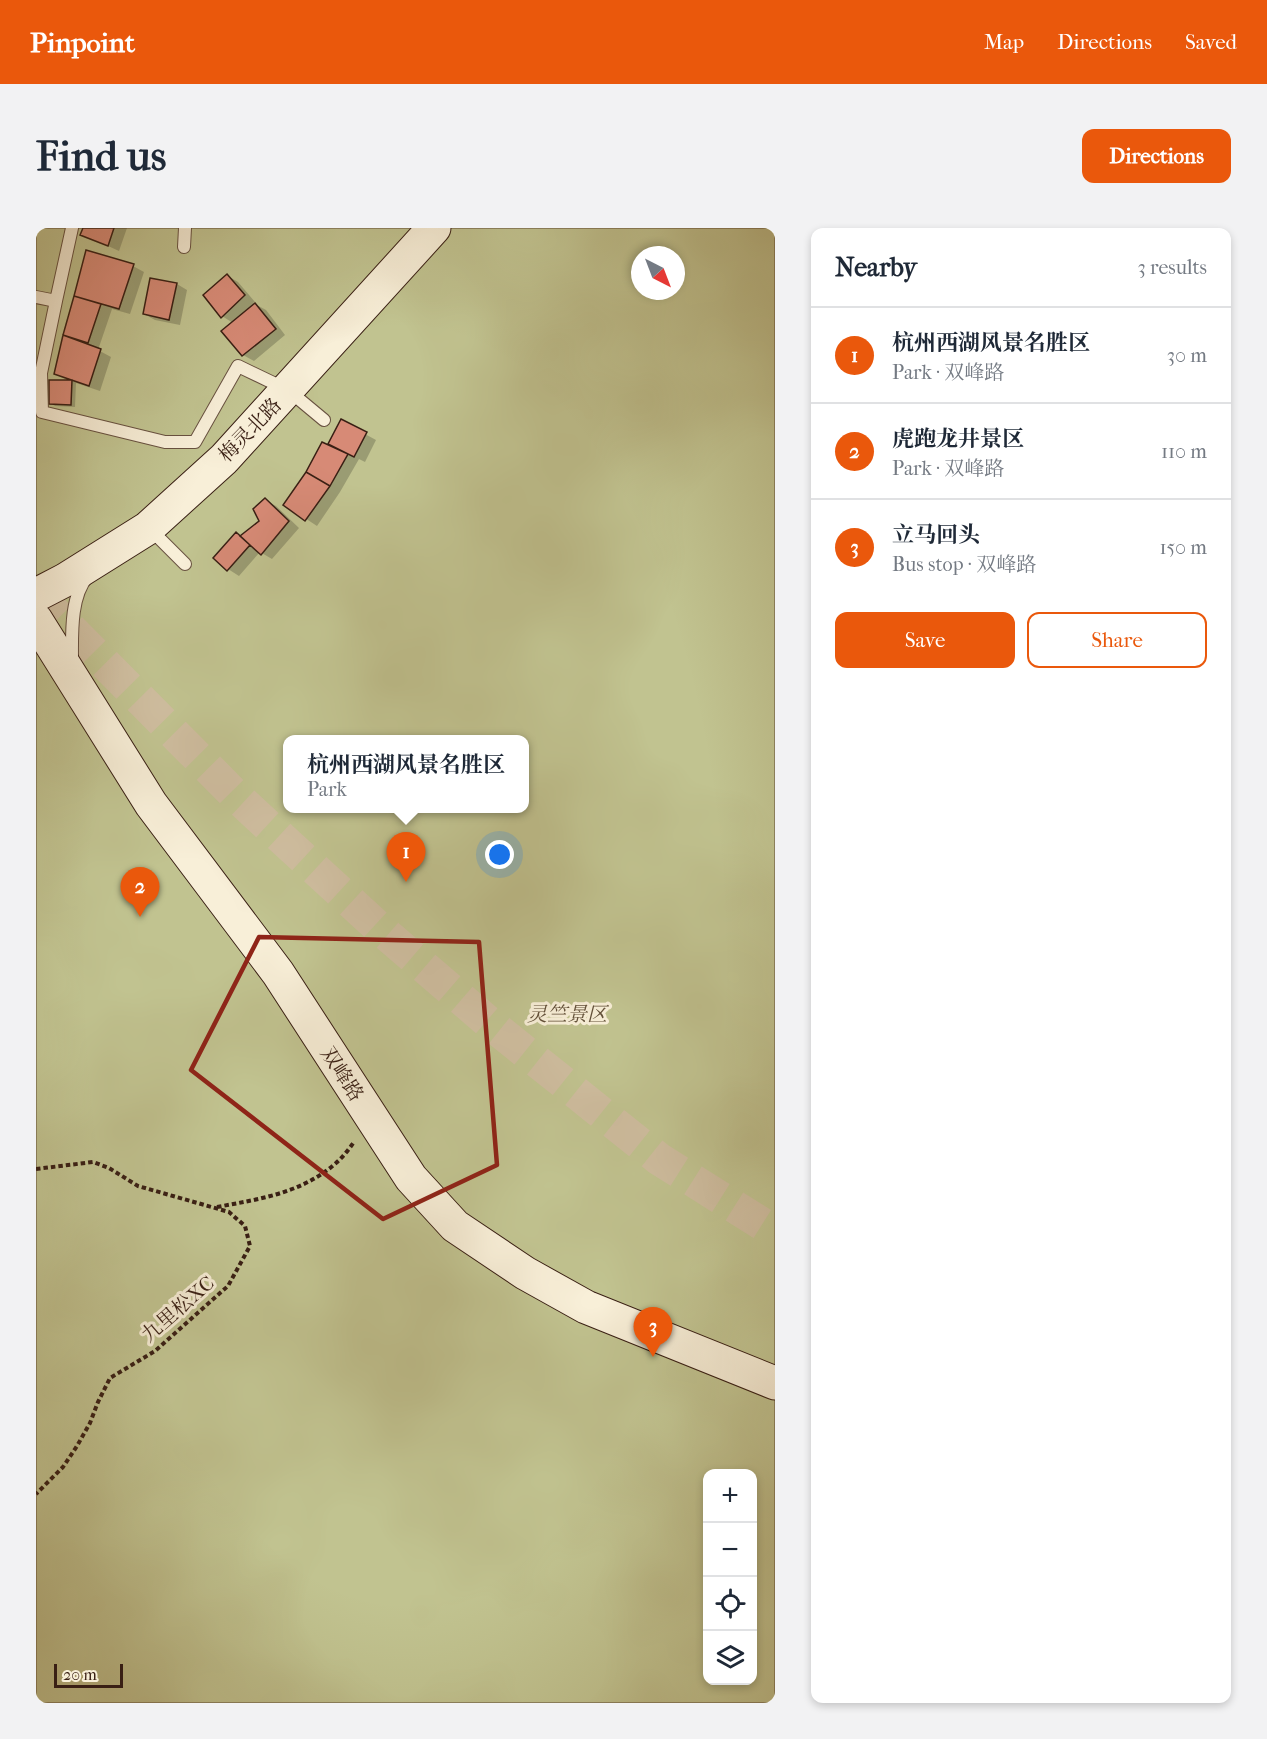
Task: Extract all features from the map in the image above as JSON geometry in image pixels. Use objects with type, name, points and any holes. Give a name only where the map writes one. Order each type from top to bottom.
[{"type":"street","name":"梅灵北路","points":[[36,595],[65,580],[148,528],[224,459],[434,228]]},
{"type":"street","name":"双峰路","points":[[36,620],[152,804],[278,973],[411,1178],[455,1226],[525,1273],[586,1307],[775,1383]]},
{"type":"lane","points":[[72,228],[41,374],[42,412],[165,442],[195,442],[238,366],[288,390],[324,420]]},
{"type":"lane","points":[[184,247],[185,228]]},
{"type":"lane","points":[[36,297],[56,301]]},
{"type":"lane","points":[[148,528],[185,564]]},
{"type":"lane","points":[[90,709],[72,668],[72,619],[82,582],[109,551]]},
{"type":"path","points":[[216,1208],[270,1197],[303,1186],[337,1163],[372,1121]]},
{"type":"path","name":"九里松XC","points":[[36,1168],[93,1162],[109,1168],[138,1186],[229,1212],[244,1226],[250,1246],[228,1286],[155,1351],[110,1378],[90,1424],[77,1446],[63,1467],[36,1494]]},
{"type":"highlighted area","points":[[259,937],[479,942],[497,1165],[383,1219],[191,1070]]},
{"type":"green space","name":"灵竺景区","points":[[36,228],[775,228],[775,1703],[36,1703]]},
{"type":"building","points":[[83,228],[114,228],[108,246],[80,235]]},
{"type":"building","points":[[86,250],[134,264],[119,309],[74,296]]},
{"type":"building","points":[[227,274],[245,295],[221,318],[203,295]]},
{"type":"building","points":[[150,278],[177,283],[169,320],[143,314]]},
{"type":"building","points":[[74,296],[101,304],[88,343],[63,335]]},
{"type":"building","points":[[255,303],[276,329],[242,356],[221,331]]},
{"type":"building","points":[[63,335],[101,349],[89,386],[54,374]]},
{"type":"building","points":[[49,380],[72,380],[71,405],[49,404]]},
{"type":"building","points":[[341,419],[367,432],[354,457],[328,444]]},
{"type":"building","points":[[322,442],[348,454],[330,486],[306,472]]},
{"type":"building","points":[[306,472],[330,486],[305,521],[283,505]]},
{"type":"building","points":[[265,498],[289,521],[261,555],[240,536],[259,521],[253,509]]},
{"type":"building","points":[[236,532],[250,545],[227,571],[213,558]]},
{"type":"tunnel","points":[[36,594],[237,797],[379,928],[493,1026],[659,1159],[775,1232]]},
{"type":"place","name":"杭州西湖风景名胜区","points":[[406,882]]},
{"type":"place","name":"虎跑龙井景区","points":[[140,917]]},
{"type":"place","name":"立马回头","points":[[653,1357]]}]
